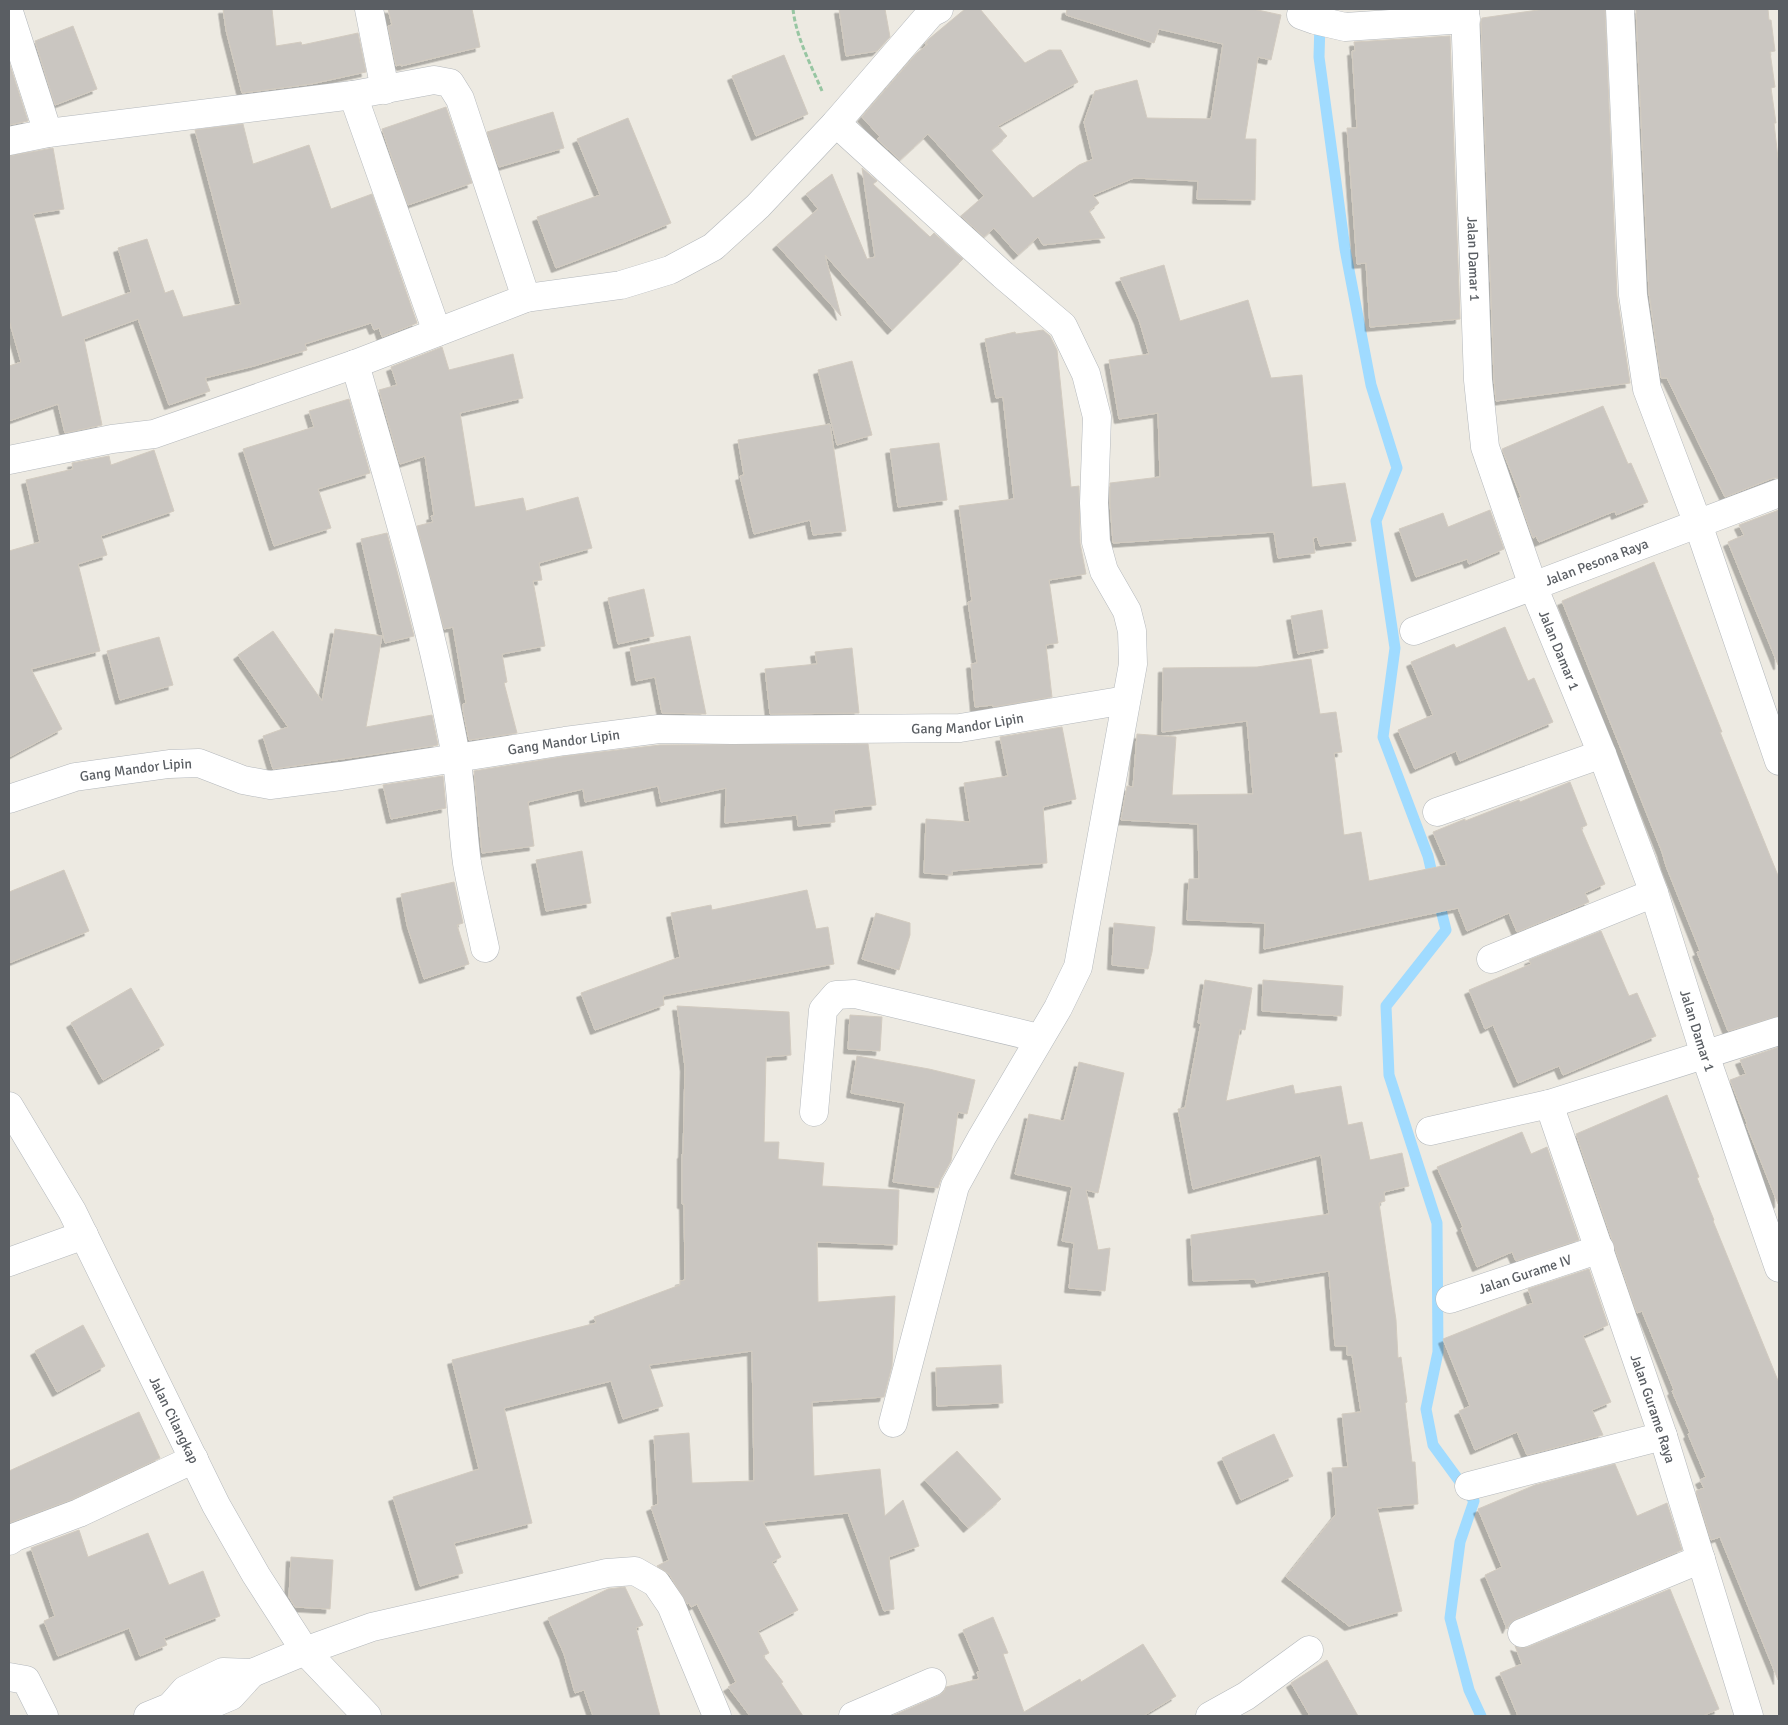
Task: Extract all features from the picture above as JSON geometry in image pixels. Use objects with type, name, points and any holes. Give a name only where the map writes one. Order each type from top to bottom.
[{"type":"street","points":[[369,9],[385,90]]},
{"type":"street","points":[[9,460],[112,439],[154,434],[355,364],[526,298],[621,285],[670,270],[713,247],[758,206],[836,123],[931,13],[939,9]]},
{"type":"street","points":[[1620,9],[1633,295],[1647,389],[1698,524],[1779,761]]},
{"type":"street","points":[[9,12],[48,133]]},
{"type":"street","points":[[1308,18],[1345,27],[1466,14]]},
{"type":"street","name":"Jalan Damar 1","points":[[1466,14],[1478,380],[1485,447],[1533,586],[1602,754],[1654,893],[1705,1055],[1779,1268]]},
{"type":"street","points":[[9,141],[48,133],[385,90],[434,80],[450,83],[460,99],[526,298]]},
{"type":"street","points":[[353,94],[437,332]]},
{"type":"street","points":[[836,123],[1003,275],[1063,326],[1086,374],[1097,417],[1094,503],[1096,542],[1104,571],[1127,611],[1132,631],[1133,664],[1078,967],[1058,1008],[1039,1038],[956,1186],[893,1423]]},
{"type":"street","points":[[355,364],[394,498],[426,620],[456,759],[467,862],[485,948]]},
{"type":"street","name":"Jalan Pesona Raya","points":[[1414,631],[1779,493]]},
{"type":"street","name":"Gang Mandor Lipin","points":[[9,799],[74,777],[169,764],[199,763],[243,780],[270,785],[456,759],[565,741],[659,729],[960,728],[1126,700]]},
{"type":"street","points":[[1437,812],[1602,754]]},
{"type":"street","points":[[1491,959],[1654,893]]},
{"type":"street","points":[[814,1112],[823,1010],[836,995],[855,994],[1039,1038]]},
{"type":"street","points":[[1430,1131],[1549,1104],[1779,1031]]},
{"type":"street","name":"Jalan Gurame Raya","points":[[1549,1104],[1663,1436],[1749,1716]]},
{"type":"street","name":"Jalan Cilangkap","points":[[9,1106],[72,1211],[216,1505],[256,1575],[305,1651],[367,1716]]},
{"type":"street","points":[[9,1262],[84,1236]]},
{"type":"street","name":"Jalan Gurame IV","points":[[1450,1299],[1600,1249]]},
{"type":"street","points":[[1468,1486],[1663,1436]]},
{"type":"street","points":[[9,1541],[79,1513],[194,1459]]},
{"type":"street","points":[[1522,1633],[1701,1560]]},
{"type":"street","points":[[159,1712],[185,1690],[223,1672],[252,1673],[305,1651],[372,1628],[607,1573],[635,1571],[656,1583],[671,1605],[718,1716]]},
{"type":"street","points":[[1210,1716],[1246,1696],[1309,1650]]},
{"type":"street","points":[[9,1677],[26,1680],[44,1716]]},
{"type":"street","points":[[853,1716],[932,1682]]},
{"type":"path","points":[[793,9],[803,45],[836,123]]},
{"type":"building","points":[[223,9],[272,9],[276,46],[301,42],[302,45],[358,33],[366,72],[311,84],[242,93],[226,30]]},
{"type":"building","points":[[388,9],[472,9],[480,47],[396,66],[388,26],[392,25]]},
{"type":"building","points":[[839,9],[885,9],[890,37],[877,51],[846,56]]},
{"type":"building","points":[[965,9],[980,9],[1025,63],[1049,50],[1061,50],[1078,82],[998,126],[1007,136],[991,150],[1033,198],[1079,165],[1093,159],[1084,122],[1095,91],[1137,80],[1147,118],[1211,119],[1223,44],[1159,29],[1154,43],[1066,15],[1067,9],[1253,9],[1281,15],[1271,60],[1258,57],[1245,139],[1256,139],[1255,200],[1197,199],[1198,181],[1134,178],[1093,195],[1099,203],[1089,211],[1105,238],[1043,245],[1038,237],[1018,255],[994,228],[984,237],[961,216],[984,196],[928,134],[900,160],[877,139],[880,137],[862,117],[917,53],[928,44],[925,44],[929,39]]},
{"type":"building","points":[[1545,9],[1605,9],[1617,296],[1630,383],[1496,401],[1481,21],[1482,18]]},
{"type":"building","points":[[1636,9],[1768,9],[1769,20],[1771,20],[1775,51],[1770,52],[1775,87],[1771,88],[1779,167],[1779,478],[1773,478],[1725,497],[1667,378],[1661,378],[1649,293]]},
{"type":"building","points":[[73,26],[97,89],[55,105],[35,41]]},
{"type":"building","points":[[1450,36],[1460,319],[1370,327],[1366,263],[1357,264],[1347,128],[1357,128],[1352,51],[1355,51],[1354,42]]},
{"type":"building","points":[[784,55],[808,114],[756,136],[732,76]]},
{"type":"building","points":[[9,62],[28,121],[9,125]]},
{"type":"building","points":[[446,107],[472,183],[408,205],[382,129]]},
{"type":"building","points":[[553,112],[564,148],[499,167],[487,132]]},
{"type":"building","points":[[628,118],[671,223],[556,268],[537,217],[600,195],[577,139]]},
{"type":"building","points":[[243,124],[253,164],[309,145],[331,209],[372,194],[417,323],[382,337],[379,328],[374,330],[371,323],[305,344],[307,350],[205,378],[210,391],[169,405],[138,319],[84,339],[102,425],[65,433],[58,404],[9,421],[9,366],[21,362],[9,320],[9,156],[53,148],[64,209],[33,214],[62,317],[131,292],[118,248],[147,239],[165,293],[173,290],[183,317],[241,304],[195,130]]},
{"type":"building","points":[[862,168],[877,181],[873,184],[930,237],[934,233],[963,259],[892,330],[825,255],[841,316],[777,245],[818,209],[806,194],[832,174],[867,259],[875,257]]},
{"type":"building","points":[[1164,265],[1180,321],[1248,300],[1271,378],[1302,375],[1312,487],[1345,483],[1356,541],[1320,546],[1317,537],[1313,538],[1315,553],[1278,558],[1274,532],[1113,543],[1110,483],[1160,477],[1158,413],[1119,419],[1109,360],[1149,354],[1139,320],[1120,278]]},
{"type":"building","points":[[1043,330],[1050,336],[1057,350],[1071,487],[1079,486],[1080,543],[1086,574],[1049,580],[1058,643],[1046,645],[1052,697],[993,707],[993,705],[975,707],[971,664],[977,663],[968,602],[972,601],[959,506],[1014,499],[1003,397],[996,398],[985,339],[1015,332],[1016,334]]},
{"type":"building","points":[[442,347],[449,370],[513,354],[523,398],[460,413],[475,507],[523,498],[526,511],[578,497],[592,548],[539,563],[542,580],[533,581],[545,646],[502,654],[507,682],[504,683],[517,733],[469,740],[463,710],[463,704],[466,703],[453,627],[444,629],[417,526],[433,522],[431,516],[434,515],[425,456],[400,464],[379,390],[397,385],[391,367]]},
{"type":"building","points":[[852,361],[872,435],[837,445],[818,370]]},
{"type":"building","points":[[349,399],[370,473],[318,489],[331,528],[274,546],[243,449],[314,427],[309,411]]},
{"type":"building","points":[[1603,406],[1628,464],[1631,463],[1648,502],[1616,515],[1615,511],[1539,542],[1536,536],[1533,538],[1519,498],[1521,497],[1502,449]]},
{"type":"building","points":[[830,424],[846,531],[813,535],[810,520],[754,534],[740,476],[744,475],[738,440]]},
{"type":"building","points":[[939,443],[947,500],[898,507],[890,449]]},
{"type":"building","points":[[154,450],[174,511],[101,536],[107,555],[78,564],[100,651],[31,669],[62,729],[9,757],[9,551],[40,542],[26,480],[73,469],[72,463],[109,456],[111,465]]},
{"type":"building","points":[[1490,510],[1504,549],[1469,564],[1467,559],[1416,577],[1399,529],[1443,513],[1448,527]]},
{"type":"building","points":[[1779,510],[1778,665],[1728,542],[1744,535],[1739,525]]},
{"type":"building","points":[[387,533],[414,636],[385,643],[361,539]]},
{"type":"building","points":[[1654,562],[1779,878],[1779,1016],[1728,1031],[1697,952],[1700,951],[1662,852],[1562,601]]},
{"type":"building","points":[[644,589],[654,636],[618,644],[608,598]]},
{"type":"building","points":[[1322,610],[1328,648],[1298,654],[1291,616]]},
{"type":"building","points":[[1505,627],[1528,681],[1534,678],[1553,722],[1460,761],[1456,751],[1415,769],[1398,730],[1433,715],[1411,662],[1454,644],[1456,648]]},
{"type":"building","points":[[335,629],[382,636],[366,727],[432,715],[438,745],[273,769],[263,736],[288,727],[238,655],[273,631],[322,701]]},
{"type":"building","points":[[690,636],[706,714],[662,713],[655,677],[636,681],[630,648]]},
{"type":"building","points":[[159,637],[173,685],[120,700],[107,651]]},
{"type":"building","points":[[852,648],[859,713],[770,714],[765,669],[817,664],[815,652]]},
{"type":"building","points":[[1311,659],[1320,714],[1336,712],[1342,752],[1334,753],[1344,835],[1361,832],[1369,881],[1447,865],[1433,832],[1519,800],[1520,802],[1570,782],[1587,825],[1581,828],[1605,884],[1585,893],[1589,902],[1517,932],[1509,913],[1467,931],[1458,908],[1264,949],[1265,923],[1187,920],[1189,879],[1199,879],[1198,824],[1121,820],[1127,786],[1133,787],[1137,734],[1176,737],[1172,795],[1253,794],[1247,721],[1162,732],[1163,668],[1257,667]]},
{"type":"building","points":[[1062,727],[1076,799],[1043,807],[1047,863],[952,871],[952,875],[924,873],[926,819],[970,822],[964,783],[1008,776],[1000,737]]},
{"type":"building","points":[[868,744],[876,805],[834,810],[835,822],[798,826],[797,815],[725,823],[726,788],[661,802],[658,786],[585,802],[583,789],[528,802],[534,846],[482,853],[474,771],[567,756],[660,745]]},
{"type":"building","points":[[443,776],[446,808],[391,819],[383,785]]},
{"type":"building","points":[[582,851],[591,903],[546,911],[536,860]]},
{"type":"building","points":[[64,870],[89,931],[9,963],[9,892]]},
{"type":"building","points":[[454,882],[463,923],[457,925],[469,964],[424,979],[407,925],[401,894]]},
{"type":"building","points":[[807,890],[816,929],[828,927],[834,964],[663,996],[664,1005],[595,1030],[581,993],[680,957],[671,913],[711,905],[712,910]]},
{"type":"building","points":[[876,913],[910,923],[910,935],[899,970],[862,959]]},
{"type":"building","points":[[1114,923],[1155,927],[1148,969],[1112,965]]},
{"type":"building","points":[[1601,931],[1629,996],[1637,993],[1656,1036],[1563,1075],[1559,1066],[1518,1083],[1493,1025],[1485,1029],[1469,990],[1531,964],[1529,960]]},
{"type":"building","points":[[1205,980],[1252,988],[1245,1030],[1240,1029],[1226,1101],[1293,1085],[1295,1094],[1341,1086],[1348,1125],[1362,1122],[1370,1160],[1402,1153],[1409,1186],[1384,1192],[1385,1201],[1379,1203],[1396,1320],[1398,1358],[1401,1357],[1407,1402],[1405,1403],[1412,1462],[1415,1462],[1418,1504],[1377,1508],[1402,1611],[1349,1626],[1286,1577],[1336,1514],[1332,1468],[1348,1467],[1342,1414],[1361,1412],[1352,1355],[1347,1355],[1347,1346],[1335,1346],[1329,1271],[1256,1283],[1255,1279],[1193,1281],[1191,1235],[1329,1214],[1321,1155],[1193,1189],[1178,1109],[1185,1108],[1201,1023],[1198,1023]]},
{"type":"building","points":[[1263,980],[1343,986],[1341,1016],[1262,1011]]},
{"type":"building","points":[[131,988],[164,1045],[103,1080],[71,1023]]},
{"type":"building","points":[[677,1006],[789,1012],[791,1055],[766,1057],[764,1142],[779,1142],[778,1159],[824,1163],[822,1186],[899,1190],[897,1245],[817,1242],[818,1302],[895,1296],[892,1366],[884,1397],[812,1402],[814,1476],[880,1469],[885,1516],[903,1500],[919,1546],[889,1557],[894,1609],[884,1611],[848,1513],[763,1522],[781,1557],[772,1562],[798,1610],[758,1631],[769,1653],[763,1656],[783,1682],[781,1683],[803,1716],[750,1716],[728,1687],[736,1682],[697,1604],[691,1607],[689,1603],[687,1604],[669,1574],[657,1566],[669,1560],[651,1507],[658,1504],[654,1436],[689,1433],[692,1483],[754,1481],[752,1351],[649,1365],[663,1406],[623,1419],[611,1381],[504,1408],[532,1523],[454,1543],[463,1573],[420,1586],[393,1497],[479,1469],[452,1360],[596,1323],[594,1317],[680,1285],[680,1281],[685,1280],[682,1154],[685,1067]]},
{"type":"building","points":[[850,1015],[882,1017],[880,1051],[848,1049]]},
{"type":"building","points":[[1779,1047],[1778,1204],[1730,1080],[1746,1074],[1740,1060]]},
{"type":"building","points":[[857,1056],[929,1069],[975,1080],[967,1114],[958,1112],[951,1161],[938,1188],[893,1182],[905,1103],[851,1093]]},
{"type":"building","points":[[1079,1062],[1124,1073],[1098,1193],[1086,1190],[1098,1250],[1110,1248],[1105,1291],[1069,1288],[1074,1243],[1062,1241],[1072,1187],[1015,1174],[1029,1114],[1064,1121]]},
{"type":"building","points":[[1667,1095],[1699,1177],[1697,1178],[1713,1221],[1779,1383],[1778,1680],[1720,1537],[1711,1540],[1696,1491],[1704,1488],[1700,1480],[1706,1477],[1642,1311],[1637,1313],[1576,1134]]},
{"type":"building","points":[[1522,1132],[1531,1154],[1547,1147],[1579,1240],[1516,1261],[1512,1252],[1477,1267],[1461,1228],[1463,1227],[1437,1167]]},
{"type":"building","points":[[1589,1269],[1608,1325],[1583,1336],[1611,1402],[1592,1410],[1603,1435],[1527,1455],[1517,1432],[1475,1450],[1459,1411],[1470,1406],[1443,1339],[1533,1303],[1528,1289]]},
{"type":"building","points":[[83,1325],[105,1366],[57,1392],[35,1351]]},
{"type":"building","points":[[1001,1365],[1003,1403],[937,1406],[936,1368]]},
{"type":"building","points":[[139,1412],[160,1458],[73,1499],[9,1523],[9,1471]]},
{"type":"building","points":[[1274,1434],[1293,1476],[1241,1500],[1222,1458]]},
{"type":"building","points":[[957,1451],[1001,1499],[968,1528],[925,1480]]},
{"type":"building","points":[[1615,1464],[1637,1516],[1667,1503],[1682,1550],[1516,1619],[1510,1623],[1507,1629],[1485,1575],[1502,1567],[1478,1509],[1535,1485]]},
{"type":"building","points":[[79,1530],[88,1557],[148,1533],[169,1585],[203,1571],[220,1616],[164,1638],[167,1645],[140,1656],[129,1628],[58,1656],[44,1621],[55,1616],[31,1548]]},
{"type":"building","points":[[291,1557],[333,1560],[330,1609],[295,1607],[289,1597]]},
{"type":"building","points":[[625,1587],[643,1625],[636,1628],[660,1716],[593,1716],[584,1690],[575,1693],[564,1654],[548,1618],[608,1589]]},
{"type":"building","points":[[1670,1589],[1719,1709],[1702,1716],[1518,1716],[1500,1673],[1522,1664],[1515,1646],[1520,1648],[1528,1647]]},
{"type":"building","points":[[993,1617],[1008,1653],[1003,1654],[1024,1712],[1080,1679],[1081,1682],[1143,1644],[1176,1696],[1143,1716],[892,1716],[938,1696],[944,1692],[946,1687],[979,1679],[977,1672],[980,1671],[963,1630]]},
{"type":"building","points":[[1327,1660],[1358,1716],[1310,1716],[1291,1683]]},
{"type":"waterway","points":[[1320,22],[1319,57],[1345,249],[1371,385],[1397,468],[1376,521],[1395,648],[1383,737],[1428,856],[1434,882]]},
{"type":"waterway","points":[[1438,898],[1446,930],[1386,1006],[1389,1075],[1437,1223],[1438,1352],[1426,1409],[1433,1445],[1474,1501],[1460,1542],[1450,1618],[1469,1690],[1481,1716]]}]
